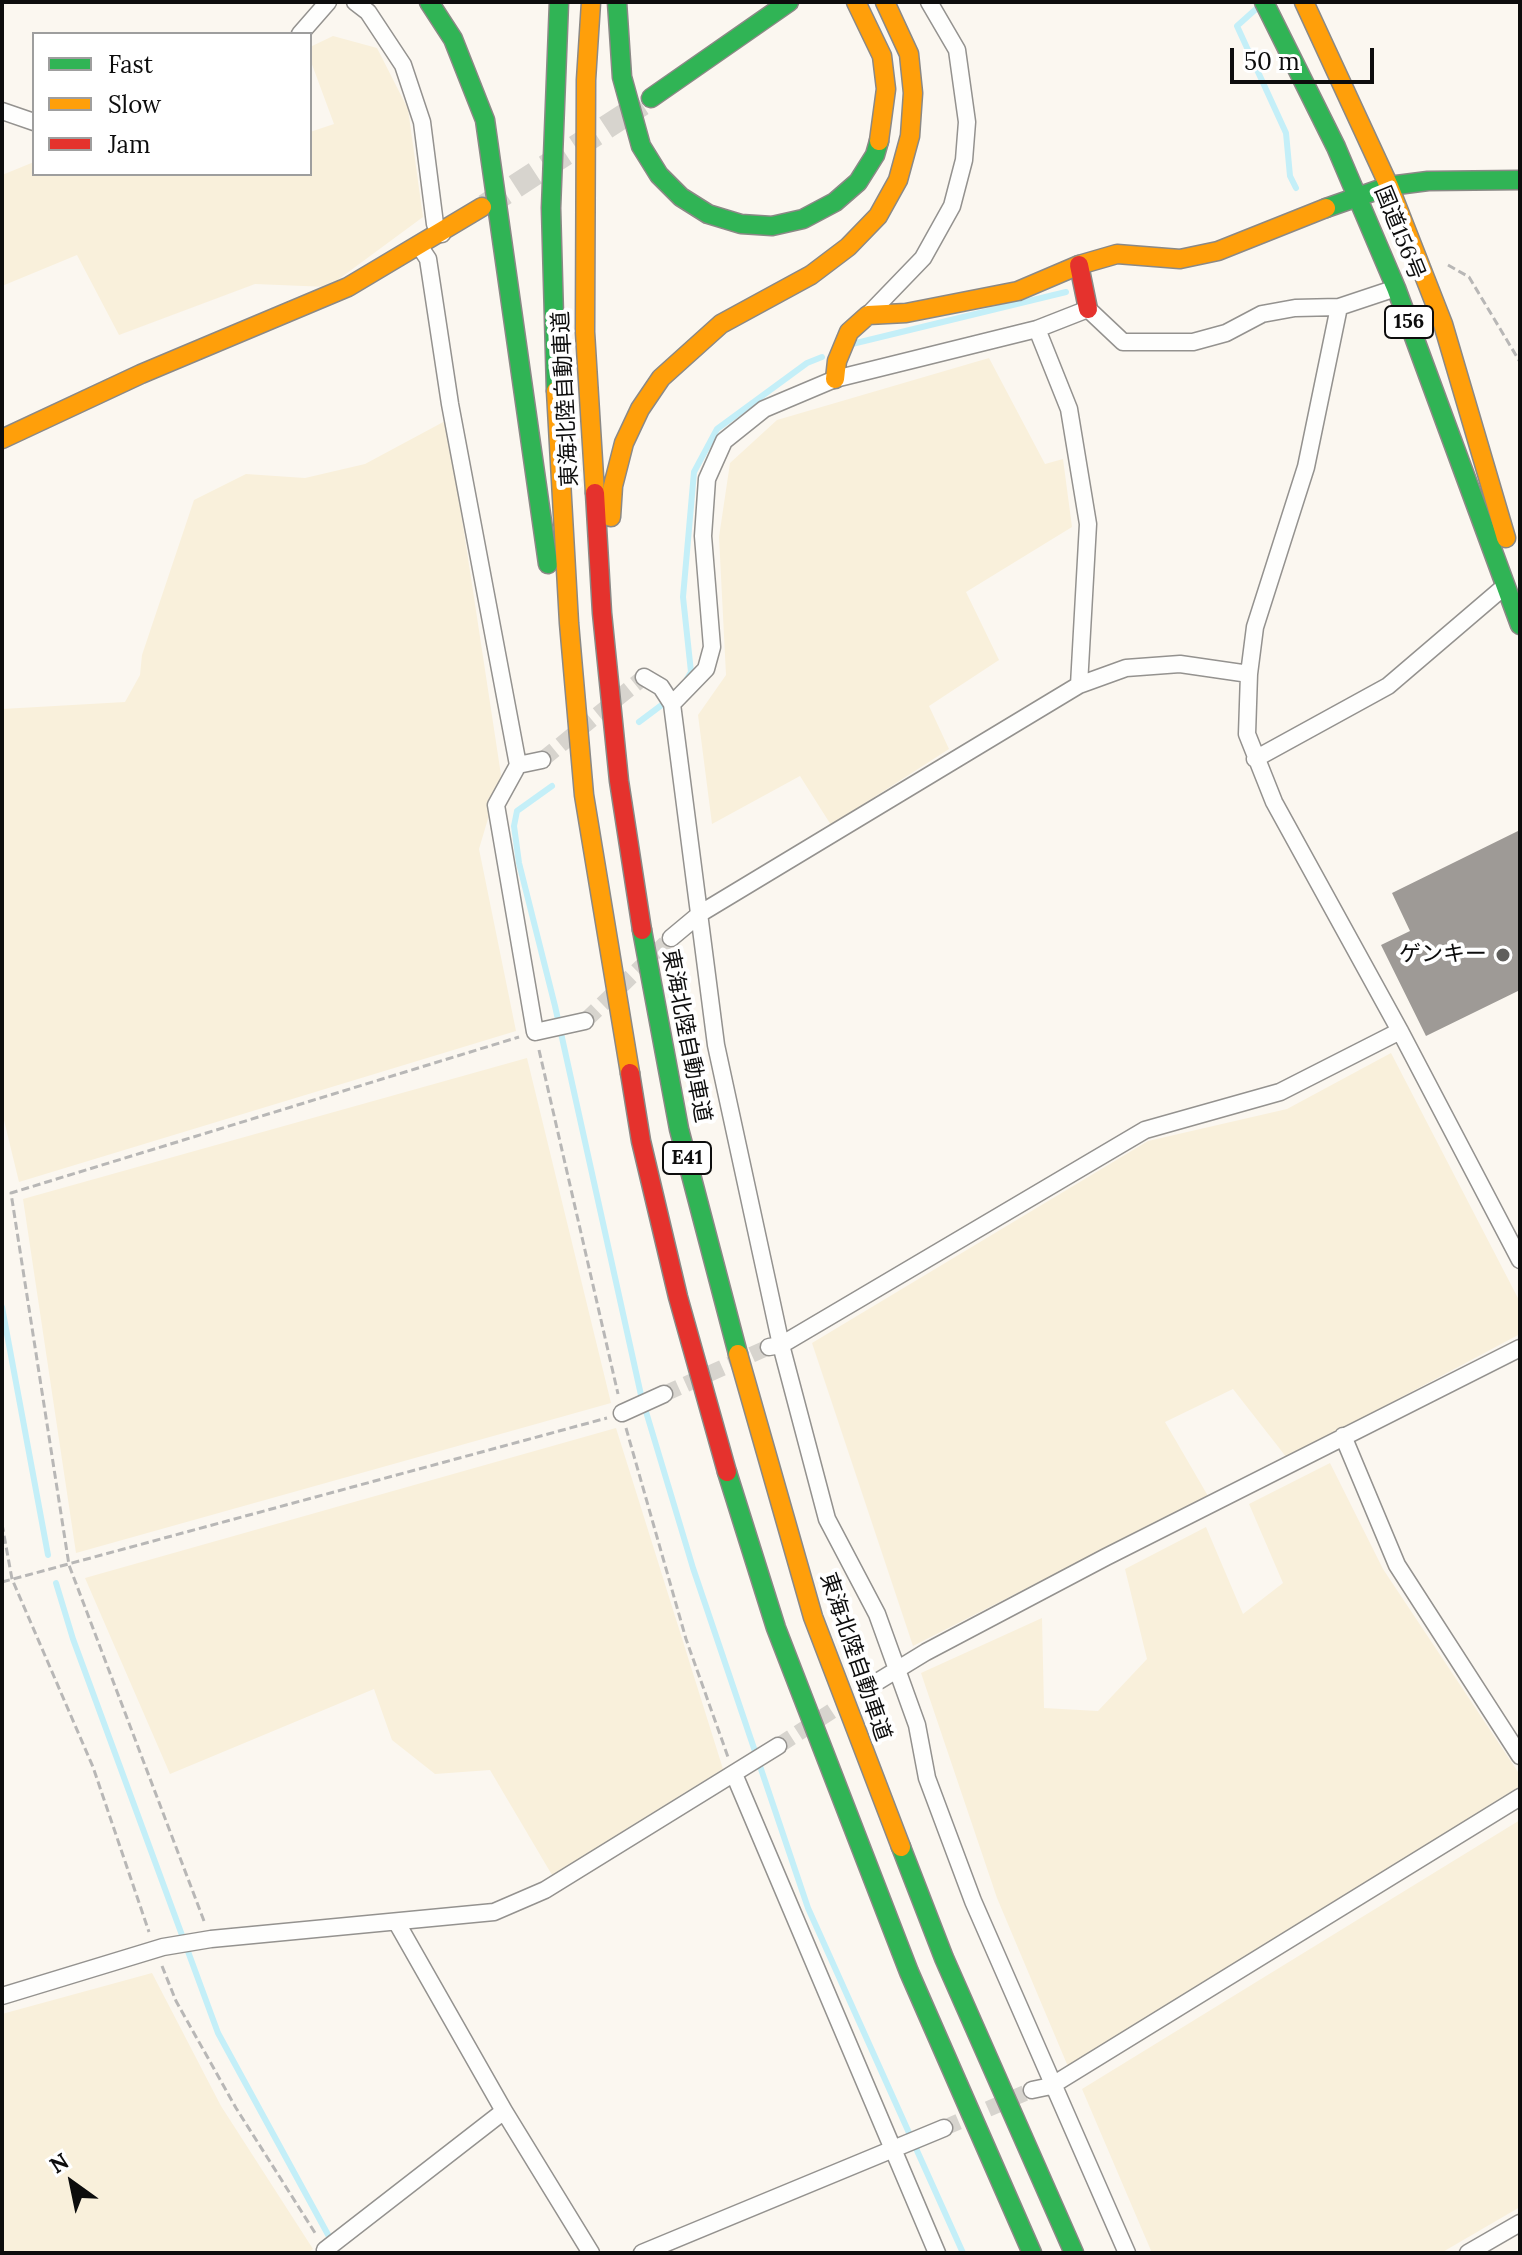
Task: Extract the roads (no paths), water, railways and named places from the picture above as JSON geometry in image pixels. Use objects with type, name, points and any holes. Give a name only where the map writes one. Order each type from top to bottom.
[{"type":"main road","points":[[429,2],[453,39],[471,78],[490,146],[526,418],[584,795]]},
{"type":"main road","name":"東海北陸自動車道","points":[[559,2],[551,208],[553,336],[569,623],[584,795],[641,1141],[678,1297],[727,1471],[776,1628],[909,1972],[1032,2253]]},
{"type":"main road","name":"東海北陸自動車道","points":[[591,2],[584,209],[588,390],[603,629],[619,781],[645,948],[679,1129],[765,1458],[813,1617],[944,1958],[1074,2253]]},
{"type":"main road","points":[[617,2],[622,77],[631,115],[641,146],[659,175],[681,197],[708,214],[741,224],[772,226],[803,219],[835,202],[858,182],[875,155],[884,122],[886,89],[882,56],[856,2]]},
{"type":"main road","points":[[651,98],[789,2]]},
{"type":"main road","points":[[645,948],[609,540],[613,486],[624,443],[654,388],[688,350],[721,324],[811,275],[848,247],[878,216],[898,180],[910,136],[913,93],[909,54],[885,2]]},
{"type":"main road","name":"国道156号","points":[[1264,2],[1357,195],[1396,288],[1514,582],[1520,625]]},
{"type":"main road","name":"国道156号","points":[[1304,2],[1389,186],[1443,324],[1474,420],[1520,602]]},
{"type":"main road","points":[[835,379],[837,361],[849,332],[868,315],[906,313],[1018,291],[1079,265],[1117,254],[1180,259],[1218,251],[1357,195],[1389,186],[1428,181],[1520,180]]},
{"type":"main road","points":[[2,439],[141,374],[348,287],[442,234],[482,207]]},
{"type":"main road","points":[[1079,265],[1088,309]]},
{"type":"street","points":[[302,32],[328,2]]},
{"type":"street","points":[[355,2],[368,12],[403,65],[422,122],[435,224],[442,234]]},
{"type":"street","points":[[868,315],[923,258],[952,206],[964,160],[967,122],[957,50],[929,2]]},
{"type":"street","points":[[2,111],[32,121]]},
{"type":"street","points":[[420,247],[428,259],[450,404],[518,765],[496,805],[541,1031],[578,1022]]},
{"type":"street","points":[[669,699],[706,669],[712,647],[703,536],[707,479],[724,441],[764,409],[835,379],[1037,329],[1088,309],[1123,342],[1193,342],[1226,333],[1262,314],[1295,308],[1339,307],[1396,288]]},
{"type":"street","points":[[1339,307],[1306,467],[1255,627],[1249,674],[1247,734],[1274,802],[1400,1031],[1520,1260]]},
{"type":"street","points":[[1037,329],[1069,409],[1088,524],[1079,685]]},
{"type":"street","points":[[1255,759],[1388,686],[1514,582]]},
{"type":"street","points":[[671,938],[701,913],[1079,685],[1126,668],[1180,664],[1249,674]]},
{"type":"street","points":[[644,677],[669,699],[701,913],[716,1045],[775,1346],[827,1519],[877,1614],[917,1725],[927,1778],[973,1901],[1051,2086],[1127,2253]]},
{"type":"street","points":[[518,765],[542,760]]},
{"type":"street","points":[[775,1346],[1123,1141],[1145,1130],[1280,1092],[1400,1031]]},
{"type":"street","points":[[872,1685],[896,1669],[1343,1436],[1520,1348]]},
{"type":"street","points":[[627,1411],[660,1396]]},
{"type":"street","points":[[1343,1436],[1397,1565],[1520,1756]]},
{"type":"street","points":[[2,1996],[159,1948],[205,1940],[494,1912],[532,1896],[776,1748]]},
{"type":"street","points":[[736,1772],[896,2148],[937,2253]]},
{"type":"street","points":[[1032,2090],[1051,2086],[1520,1797]]},
{"type":"street","points":[[397,1923],[504,2111],[591,2253]]},
{"type":"street","points":[[326,2249],[504,2111]]},
{"type":"street","points":[[642,2253],[944,2128]]},
{"type":"street","points":[[1468,2253],[1520,2223]]},
{"type":"waterway","points":[[1256,9],[1237,26],[1286,133],[1290,176],[1296,188]]},
{"type":"waterway","points":[[852,344],[1066,292]]},
{"type":"waterway","points":[[687,679],[691,672],[683,597],[694,472],[717,429],[807,363],[822,357]]},
{"type":"waterway","points":[[639,722],[667,701]]},
{"type":"waterway","points":[[552,786],[517,811],[514,826],[519,863],[555,1006],[641,1395],[693,1568],[808,1908],[963,2253]]},
{"type":"waterway","points":[[2,1307],[48,1555]]},
{"type":"waterway","points":[[56,1583],[73,1639],[218,2033],[338,2253]]},
{"type":"tunnel","points":[[485,206],[642,104]]},
{"type":"tunnel","points":[[542,760],[644,677]]},
{"type":"tunnel","points":[[585,1021],[671,938]]},
{"type":"tunnel","points":[[664,1394],[769,1347]]},
{"type":"tunnel","points":[[778,1746],[872,1685]]},
{"type":"tunnel","points":[[944,2128],[1032,2090]]},
{"type":"place","name":"ゲンキー","points":[[1503,955]]}]
